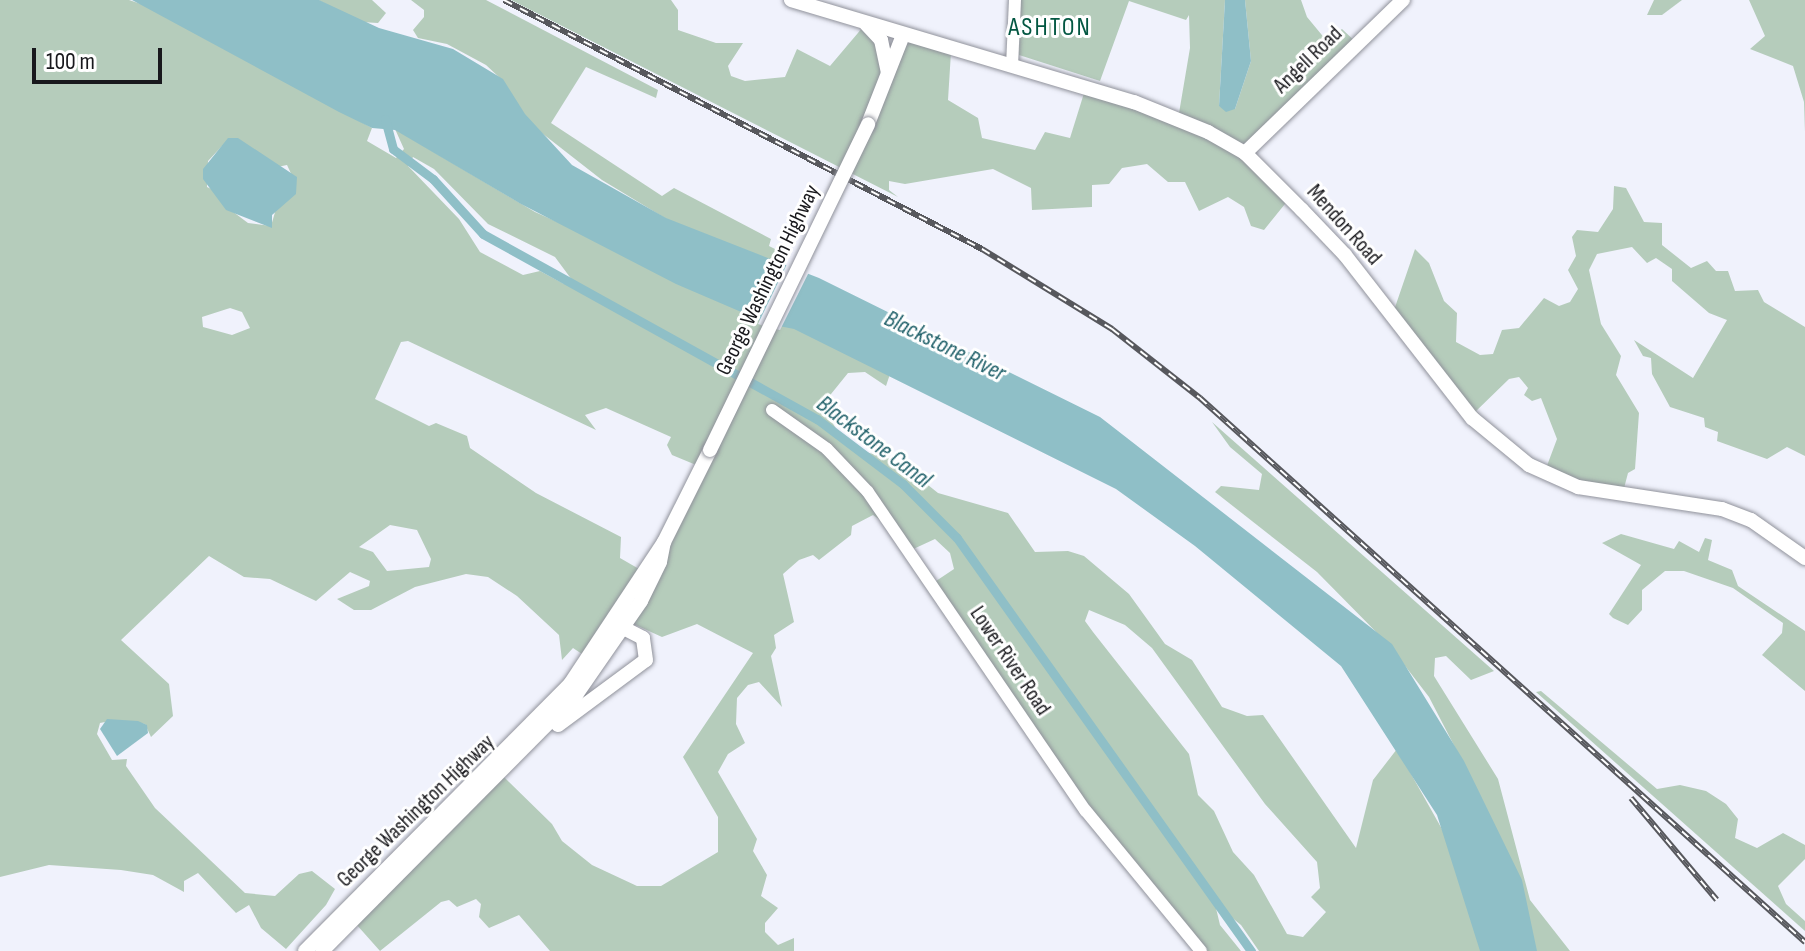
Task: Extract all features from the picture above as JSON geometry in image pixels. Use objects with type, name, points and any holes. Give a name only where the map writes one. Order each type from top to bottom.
[{"type":"main road","name":"Mendon Road","points":[[791,0],[1182,117],[1245,153],[1345,255],[1472,418],[1529,465],[1578,487],[1618,496],[1722,509],[1751,520],[1805,558]]},
{"type":"main road","name":"Angell Road","points":[[1245,153],[1403,0]]},
{"type":"main road","points":[[858,20],[881,40],[888,80]]},
{"type":"main road","name":"George Washington Highway","points":[[305,951],[535,741],[585,685],[664,542],[710,450],[868,124],[888,80],[903,35]]},
{"type":"main road","points":[[535,741],[643,664],[646,644],[619,626]]},
{"type":"main road","name":"George Washington Highway","points":[[322,951],[378,887],[539,720],[619,626]]},
{"type":"street","points":[[1012,66],[1015,0]]},
{"type":"street","name":"Lower River Road","points":[[772,410],[827,449],[868,492],[1086,811],[1201,951]]},
{"type":"green space","points":[[0,0],[129,0],[153,8],[372,128],[367,141],[396,158],[404,149],[395,129],[535,212],[891,371],[886,386],[865,372],[848,373],[827,399],[828,416],[848,447],[898,461],[938,493],[1008,513],[1035,552],[1068,551],[1084,556],[1129,594],[1165,644],[1192,660],[1222,707],[1247,716],[1263,715],[1356,848],[1373,780],[1397,749],[1447,838],[1486,951],[1259,951],[1241,925],[1215,904],[1220,925],[1241,951],[1202,951],[1131,865],[933,583],[954,569],[950,553],[935,539],[909,551],[893,529],[873,515],[852,526],[851,535],[819,560],[813,555],[799,560],[783,574],[794,622],[774,635],[776,648],[771,656],[782,707],[759,682],[748,685],[737,698],[736,724],[745,743],[728,754],[718,772],[757,839],[753,851],[767,875],[761,896],[778,908],[765,923],[765,932],[778,945],[794,938],[794,951],[550,951],[519,915],[489,928],[479,917],[481,904],[476,899],[457,907],[449,900],[441,902],[380,951],[356,924],[504,777],[552,824],[562,841],[592,865],[637,886],[661,886],[718,852],[718,817],[683,757],[753,653],[697,624],[662,637],[629,622],[701,467],[672,455],[667,445],[671,437],[606,408],[585,415],[596,430],[408,341],[401,342],[375,399],[429,426],[436,423],[467,436],[470,448],[536,493],[621,537],[620,558],[646,573],[591,660],[573,648],[562,660],[559,635],[517,596],[488,577],[466,574],[415,587],[371,610],[354,610],[337,599],[369,586],[370,581],[350,572],[316,601],[270,579],[244,577],[209,556],[121,640],[169,684],[173,716],[151,737],[145,724],[115,720],[100,723],[97,734],[112,760],[127,759],[126,766],[155,808],[245,893],[275,896],[299,874],[312,871],[335,889],[326,905],[286,949],[261,928],[249,905],[236,913],[198,873],[184,881],[184,892],[153,875],[121,870],[49,865],[0,877]],"holes":[[[222,146],[277,167],[287,165],[295,182],[278,202],[271,226],[248,223],[228,208],[222,194],[207,187],[208,161]],[[413,157],[434,169],[488,224],[555,257],[572,280],[564,284],[540,271],[523,275],[480,252],[459,219],[408,166]],[[230,308],[242,312],[250,328],[232,335],[203,327],[202,317]],[[390,525],[417,530],[431,559],[429,567],[387,571],[373,552],[359,547]],[[1089,610],[1125,625],[1152,648],[1265,804],[1317,862],[1320,888],[1311,897],[1326,912],[1303,937],[1287,934],[1254,875],[1233,852],[1214,811],[1198,795],[1189,754],[1085,621]]]},
{"type":"green space","points":[[318,0],[372,0],[386,13],[378,23],[361,22]]},
{"type":"green space","points":[[411,0],[486,0],[658,90],[656,98],[586,67],[551,123],[662,196],[674,188],[771,239],[769,246],[781,252],[776,263],[678,226],[602,180],[529,123],[501,79],[486,65],[447,44],[418,38],[413,30],[424,17],[424,10]]},
{"type":"green space","points":[[511,0],[671,0],[678,10],[678,30],[716,43],[743,43],[728,66],[731,76],[745,81],[785,77],[797,49],[830,66],[863,27],[898,63],[910,38],[951,52],[948,100],[978,118],[982,138],[1035,150],[1045,132],[1070,138],[1085,90],[1178,119],[1190,48],[1189,15],[1186,20],[1129,1],[1100,81],[1019,55],[1021,0],[1225,0],[1219,106],[1235,109],[1251,61],[1245,0],[1301,0],[1307,17],[1326,40],[1342,29],[1359,45],[1244,151],[1289,199],[1264,230],[1251,226],[1244,207],[1228,197],[1199,211],[1185,182],[1168,182],[1147,164],[1122,168],[1109,184],[1092,185],[1092,207],[1032,210],[1031,188],[993,169],[905,184],[889,181],[889,190],[898,197]]},
{"type":"green space","points":[[1654,0],[1682,0],[1662,15],[1647,15]]},
{"type":"green space","points":[[1749,0],[1805,0],[1805,132],[1804,102],[1793,66],[1750,49],[1765,36]]},
{"type":"green space","points":[[1614,186],[1626,188],[1644,222],[1662,223],[1662,245],[1691,268],[1707,261],[1716,271],[1728,271],[1735,291],[1758,290],[1764,302],[1805,327],[1805,456],[1787,447],[1767,459],[1717,441],[1718,432],[1705,427],[1704,418],[1670,407],[1652,374],[1651,358],[1643,356],[1634,340],[1693,378],[1727,320],[1709,313],[1672,281],[1672,269],[1656,258],[1647,263],[1632,247],[1597,254],[1589,270],[1601,324],[1621,356],[1616,375],[1639,413],[1635,469],[1628,473],[1622,496],[1545,471],[1557,439],[1541,398],[1532,401],[1524,395],[1528,388],[1519,377],[1509,379],[1473,414],[1392,316],[1415,249],[1429,263],[1444,301],[1457,313],[1456,342],[1480,355],[1493,354],[1502,330],[1519,328],[1544,298],[1559,306],[1570,302],[1578,289],[1568,270],[1576,256],[1572,237],[1577,230],[1598,232],[1613,209]]},
{"type":"green space","points":[[1212,422],[1494,671],[1471,680],[1446,656],[1435,658],[1434,676],[1498,779],[1530,900],[1570,951],[1536,951],[1475,786],[1429,697],[1389,645],[1317,572],[1215,492],[1221,486],[1259,490],[1262,474],[1230,447]]},
{"type":"green space","points":[[1621,534],[1674,549],[1679,541],[1699,552],[1705,538],[1712,540],[1708,560],[1732,570],[1738,586],[1805,631],[1805,691],[1762,655],[1782,633],[1783,623],[1733,588],[1684,571],[1665,571],[1642,590],[1642,610],[1628,625],[1613,618],[1609,614],[1641,565],[1602,543]]},
{"type":"green space","points":[[1541,691],[1657,789],[1680,785],[1706,791],[1726,804],[1738,819],[1735,838],[1757,848],[1783,833],[1805,845],[1805,859],[1778,886],[1786,904],[1805,921],[1805,931],[1536,692]]},
{"type":"water","name":"Blackstone River","points":[[132,0],[319,0],[379,28],[453,49],[503,79],[525,114],[572,165],[666,218],[819,278],[1100,417],[1392,644],[1464,761],[1522,880],[1537,951],[1480,951],[1437,815],[1341,666],[1195,546],[1116,489],[794,329],[769,324],[676,284],[521,204],[395,130],[372,128],[339,112]]},
{"type":"water","points":[[1225,0],[1245,0],[1251,61],[1235,109],[1226,112],[1219,106]]},
{"type":"water","points":[[228,138],[238,138],[297,177],[296,194],[272,215],[272,228],[226,210],[203,179],[203,169]]},
{"type":"water","points":[[107,719],[138,721],[147,725],[148,733],[117,756],[100,729]]},
{"type":"pier","points":[[788,262],[810,270],[780,330],[758,324]]},
{"type":"waterway","name":"Blackstone Canal","points":[[385,119],[393,149],[433,179],[483,234],[817,419],[903,484],[957,538],[1251,951]]},
{"type":"railway","points":[[504,0],[982,249],[1112,329],[1200,398],[1805,942]]},
{"type":"railway","points":[[1631,798],[1717,900]]},
{"type":"district","name":"ASHTON","points":[[1050,28]]}]
